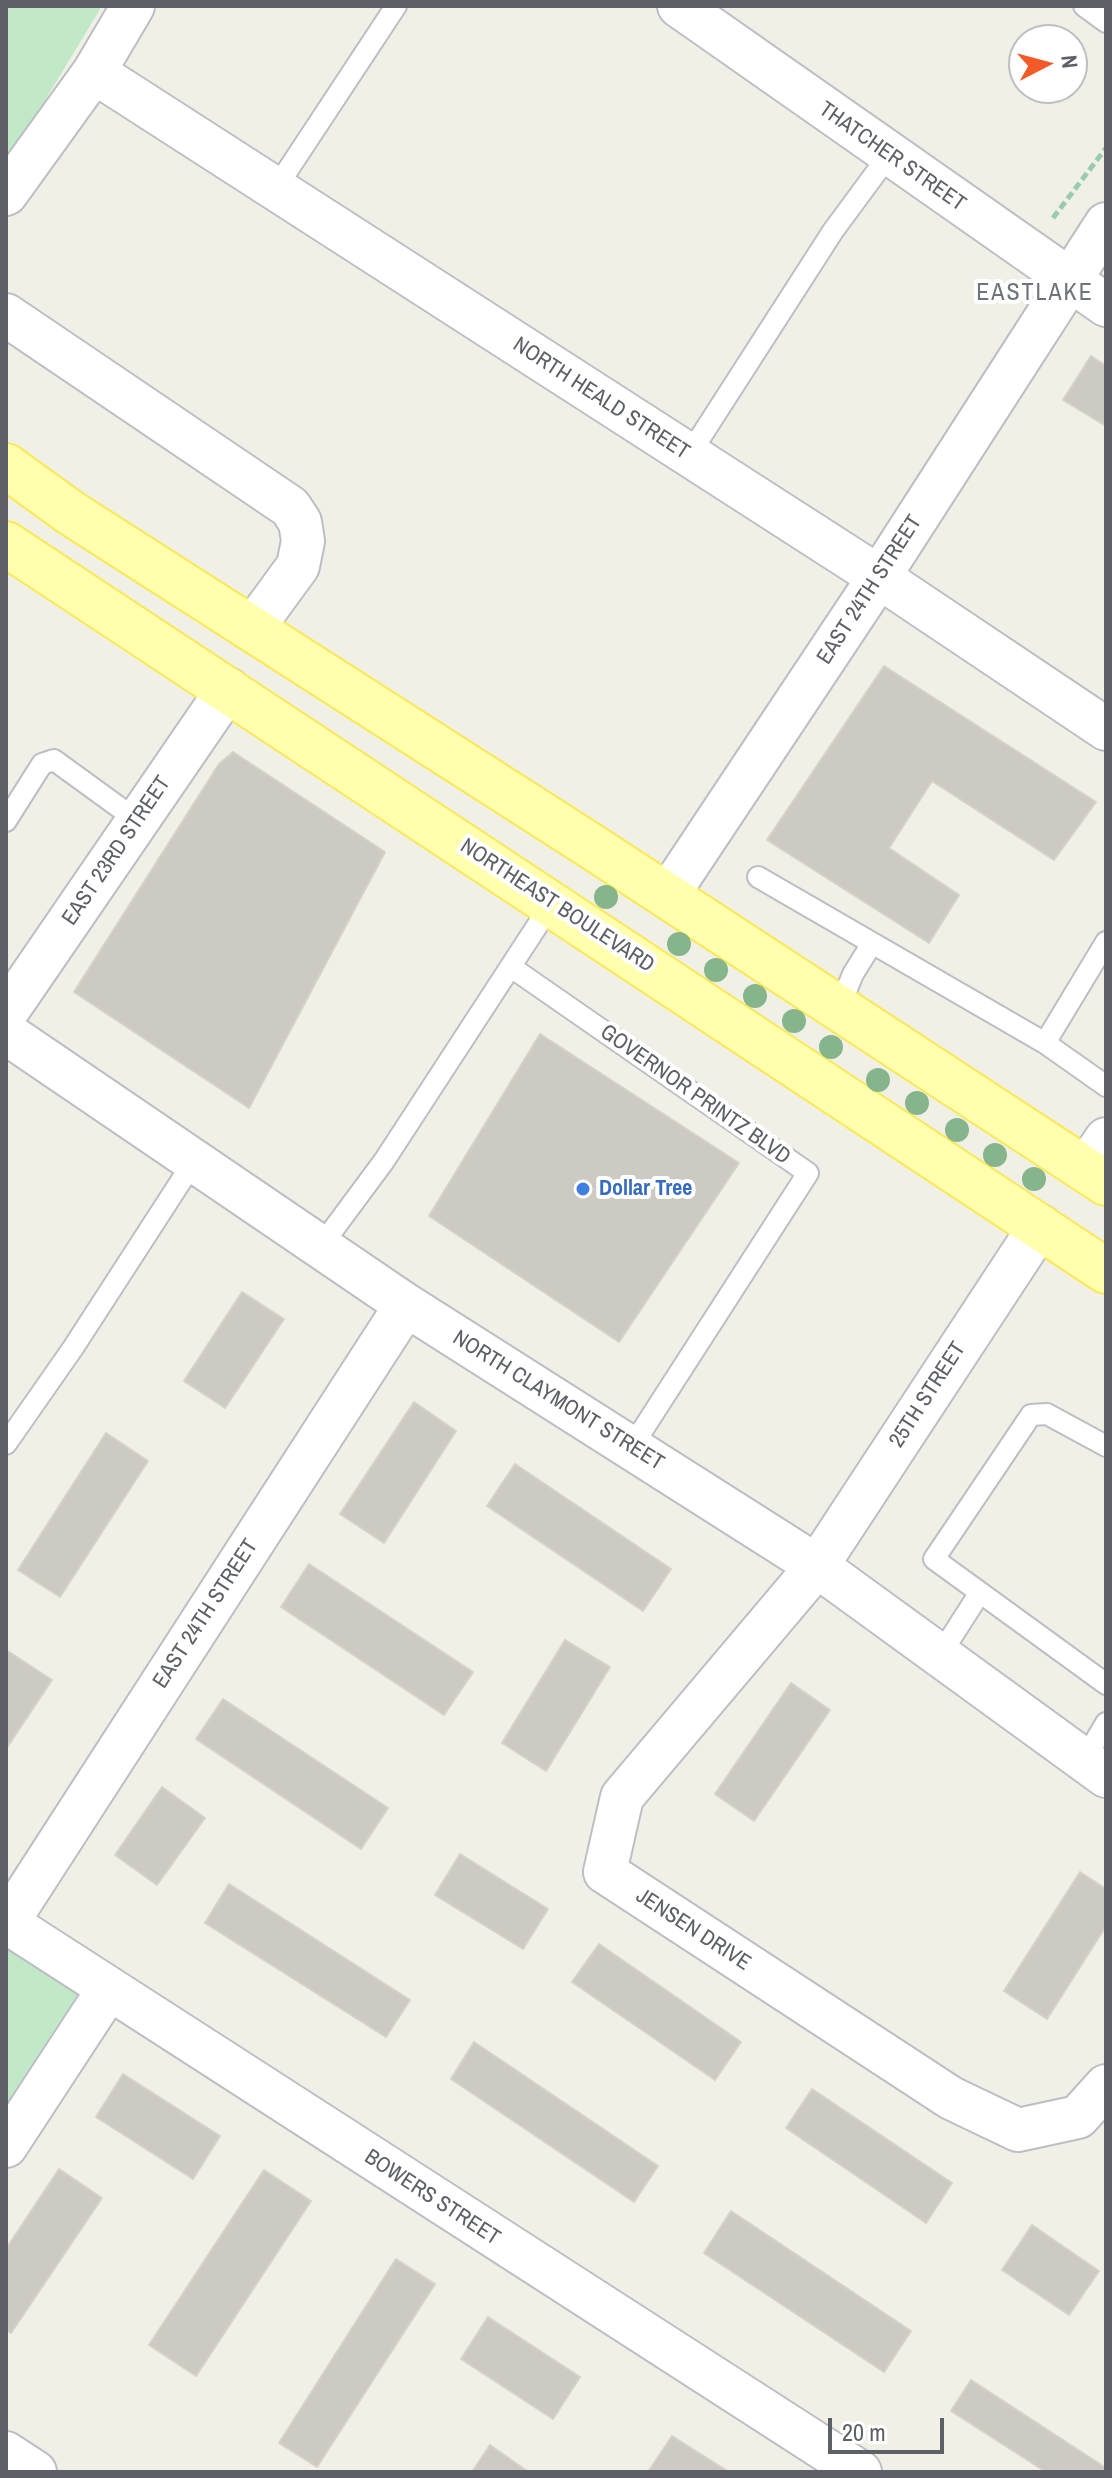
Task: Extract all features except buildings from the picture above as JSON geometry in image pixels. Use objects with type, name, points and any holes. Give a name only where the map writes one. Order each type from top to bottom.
[{"type":"main road","points":[[6,466],[71,513],[839,1008],[1099,1164]]},
{"type":"main road","name":"NORTHEAST BOULEVARD","points":[[6,544],[1106,1271]]},
{"type":"main road","points":[[228,689],[269,676],[292,683],[483,807],[591,846]]},
{"type":"street","points":[[6,194],[94,72],[133,6]]},
{"type":"street","name":"THATCHER STREET","points":[[679,6],[1106,305]]},
{"type":"street","name":"NORTH HEALD STREET","points":[[94,72],[879,577],[1106,729]]},
{"type":"street","name":"EAST 24TH STREET","points":[[667,896],[879,577],[1106,224]]},
{"type":"street","points":[[6,315],[290,507],[300,522],[303,541],[298,566],[252,629]]},
{"type":"street","name":"EAST 23RD STREET","points":[[6,1013],[228,689]]},
{"type":"street","name":"NORTH CLAYMONT STREET","points":[[6,1033],[406,1305],[817,1566],[1095,1768]]},
{"type":"street","name":"25TH STREET","points":[[817,1566],[1040,1226]]},
{"type":"street","name":"EAST 24TH STREET","points":[[6,1923],[406,1305]]},
{"type":"street","name":"JENSEN DRIVE","points":[[817,1566],[622,1797],[605,1872],[951,2098],[1018,2130],[1078,2117],[1106,2086]]},
{"type":"street","name":"BOWERS STREET","points":[[6,1923],[860,2472]]},
{"type":"street","points":[[6,2146],[108,1990]]},
{"type":"street","points":[[6,2453],[35,2472]]},
{"type":"lane","points":[[276,188],[396,6]]},
{"type":"lane","points":[[1084,6],[1106,22]]},
{"type":"lane","points":[[689,455],[833,231],[889,155]]},
{"type":"lane","points":[[6,821],[42,764],[54,760],[138,821]]},
{"type":"lane","points":[[758,877],[1045,1043],[1106,1086]]},
{"type":"lane","points":[[321,1246],[384,1161],[552,903]]},
{"type":"lane","points":[[1045,1043],[1106,942]]},
{"type":"lane","points":[[839,1008],[853,974],[871,945]]},
{"type":"lane","name":"GOVERNOR PRINTZ BLVD","points":[[511,967],[808,1173],[631,1448]]},
{"type":"lane","points":[[6,1444],[73,1348],[194,1161]]},
{"type":"lane","points":[[1106,1446],[1047,1414],[1031,1415],[934,1559],[1106,1684]]},
{"type":"lane","points":[[940,1655],[979,1594]]},
{"type":"lane","points":[[1095,1768],[1106,1723]]},
{"type":"green space","points":[[6,6],[102,6],[6,165]]},
{"type":"green space","points":[[6,1924],[92,1980],[6,2116]]},
{"type":"place","name":"Dollar Tree","points":[[583,1189]]},
{"type":"district","name":"EASTLAKE","points":[[1035,294]]}]
